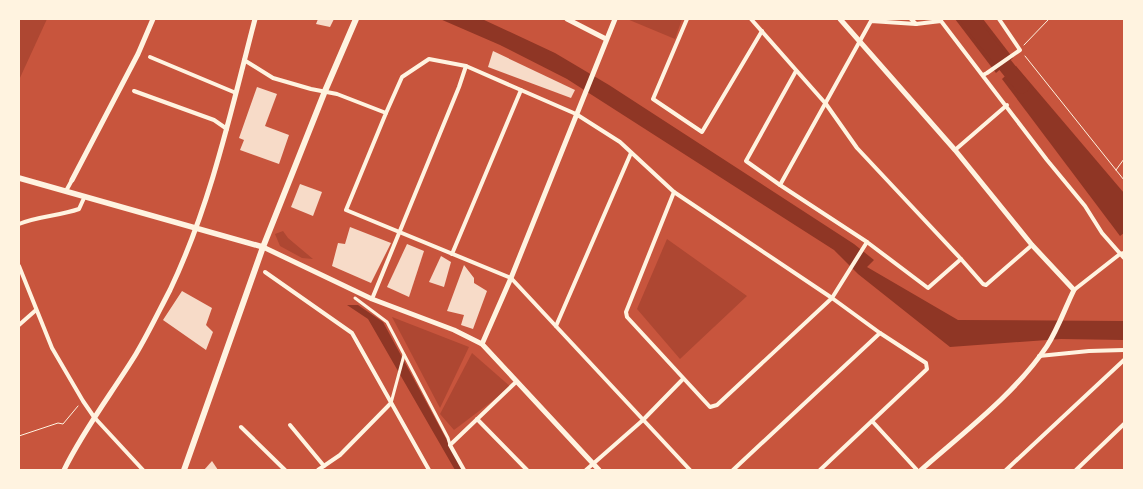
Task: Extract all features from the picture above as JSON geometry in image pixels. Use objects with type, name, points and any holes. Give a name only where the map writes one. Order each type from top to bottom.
[{"type":"main road","points":[[184,470],[263,247],[356,19]]},
{"type":"main road","points":[[19,178],[84,198],[263,247]]},
{"type":"street","points":[[66,191],[138,54],[152,19]]},
{"type":"street","points":[[64,470],[94,417],[136,353],[170,290],[196,229],[223,145],[255,19]]},
{"type":"street","points":[[567,19],[606,39]]},
{"type":"street","points":[[482,344],[615,19]]},
{"type":"street","points":[[687,19],[653,99],[702,132],[762,31]]},
{"type":"street","points":[[751,19],[826,104],[857,148],[983,284],[986,285],[1032,245]]},
{"type":"street","points":[[840,19],[955,150],[1032,245],[1074,290]]},
{"type":"street","points":[[911,19],[916,24]]},
{"type":"street","points":[[985,74],[1020,50],[999,19]]},
{"type":"street","points":[[780,185],[870,21],[916,24],[941,21],[985,74],[1047,160],[1085,206],[1102,233],[1122,253],[1124,258]]},
{"type":"street","points":[[150,57],[236,94]]},
{"type":"street","points":[[690,470],[510,278],[346,210],[402,77],[429,59],[466,66],[576,114],[620,142],[674,192],[832,298],[880,333],[926,362],[926,368],[820,470]]},
{"type":"street","points":[[244,60],[273,78],[337,94],[386,113]]},
{"type":"street","points":[[372,299],[466,66]]},
{"type":"street","points":[[796,71],[746,161],[867,242],[928,288],[961,259]]},
{"type":"street","points":[[452,254],[521,90]]},
{"type":"street","points":[[134,91],[214,120],[227,129]]},
{"type":"street","points":[[955,150],[1007,105]]},
{"type":"street","points":[[556,326],[631,153]]},
{"type":"street","points":[[674,192],[626,312],[627,317],[710,407],[717,405],[832,298],[867,242]]},
{"type":"street","points":[[19,224],[28,220],[78,209],[84,198]]},
{"type":"street","points":[[263,247],[372,299],[454,330],[482,344],[599,470]]},
{"type":"street","points":[[920,470],[1027,373],[1048,344],[1074,290],[1122,253]]},
{"type":"street","points":[[19,266],[52,348],[83,401],[94,417],[142,470]]},
{"type":"street","points":[[265,272],[352,332],[429,470]]},
{"type":"street","points":[[355,298],[387,322],[464,470]]},
{"type":"street","points":[[19,325],[36,310]]},
{"type":"street","points":[[733,470],[880,333]]},
{"type":"street","points":[[1039,356],[1124,350]]},
{"type":"street","points":[[318,470],[340,455],[391,402],[404,354]]},
{"type":"street","points":[[1006,470],[1124,360]]},
{"type":"street","points":[[586,470],[642,420],[683,379]]},
{"type":"street","points":[[450,445],[516,382]]},
{"type":"street","points":[[478,419],[527,470]]},
{"type":"street","points":[[872,421],[917,470]]},
{"type":"street","points":[[1076,470],[1124,424]]},
{"type":"street","points":[[290,425],[324,466]]},
{"type":"street","points":[[241,427],[285,470]]},
{"type":"path","points":[[1049,19],[1020,50],[1124,180]]},
{"type":"path","points":[[1116,170],[1124,159]]},
{"type":"path","points":[[19,436],[58,423],[63,424],[83,401]]},
{"type":"shaded area","points":[[19,19],[47,19],[19,80]]},
{"type":"shaded area","points":[[440,19],[482,19],[555,53],[609,85],[854,244],[874,260],[867,267],[958,320],[1124,321],[1124,340],[1061,339],[950,347],[858,274],[834,250],[567,79],[500,45]]},
{"type":"shaded area","points":[[627,19],[682,19],[675,39]]},
{"type":"shaded area","points":[[955,19],[983,19],[1013,58],[996,73]]},
{"type":"shaded area","points":[[1016,66],[1124,193],[1124,233],[1120,236],[1002,79]]},
{"type":"shaded area","points":[[283,231],[288,238],[313,259],[302,258],[280,246],[275,234]]},
{"type":"shaded area","points":[[667,239],[747,296],[680,359],[637,309]]},
{"type":"shaded area","points":[[347,305],[358,305],[383,322],[463,470],[455,470],[368,319]]},
{"type":"shaded area","points":[[392,317],[469,347],[440,408]]},
{"type":"shaded area","points":[[472,353],[511,387],[454,430],[440,414]]},
{"type":"building","points":[[318,19],[334,19],[330,27],[316,24]]},
{"type":"building","points":[[493,51],[575,90],[571,98],[488,67]]},
{"type":"building","points":[[257,87],[277,94],[265,126],[289,135],[279,164],[240,150],[244,140],[239,138]]},
{"type":"building","points":[[300,184],[322,192],[313,216],[291,207]]},
{"type":"building","points":[[350,227],[391,243],[371,283],[332,266],[338,243],[345,244]]},
{"type":"building","points":[[407,244],[424,251],[409,297],[387,287]]},
{"type":"building","points":[[441,256],[451,262],[444,287],[429,282]]},
{"type":"building","points":[[464,265],[474,278],[474,283],[487,291],[473,329],[461,325],[464,315],[447,311]]},
{"type":"building","points":[[182,291],[212,308],[206,325],[213,332],[206,350],[163,320]]},
{"type":"building","points":[[212,461],[218,470],[204,470]]},
{"type":"waterway","points":[[968,19],[1022,86]]}]
